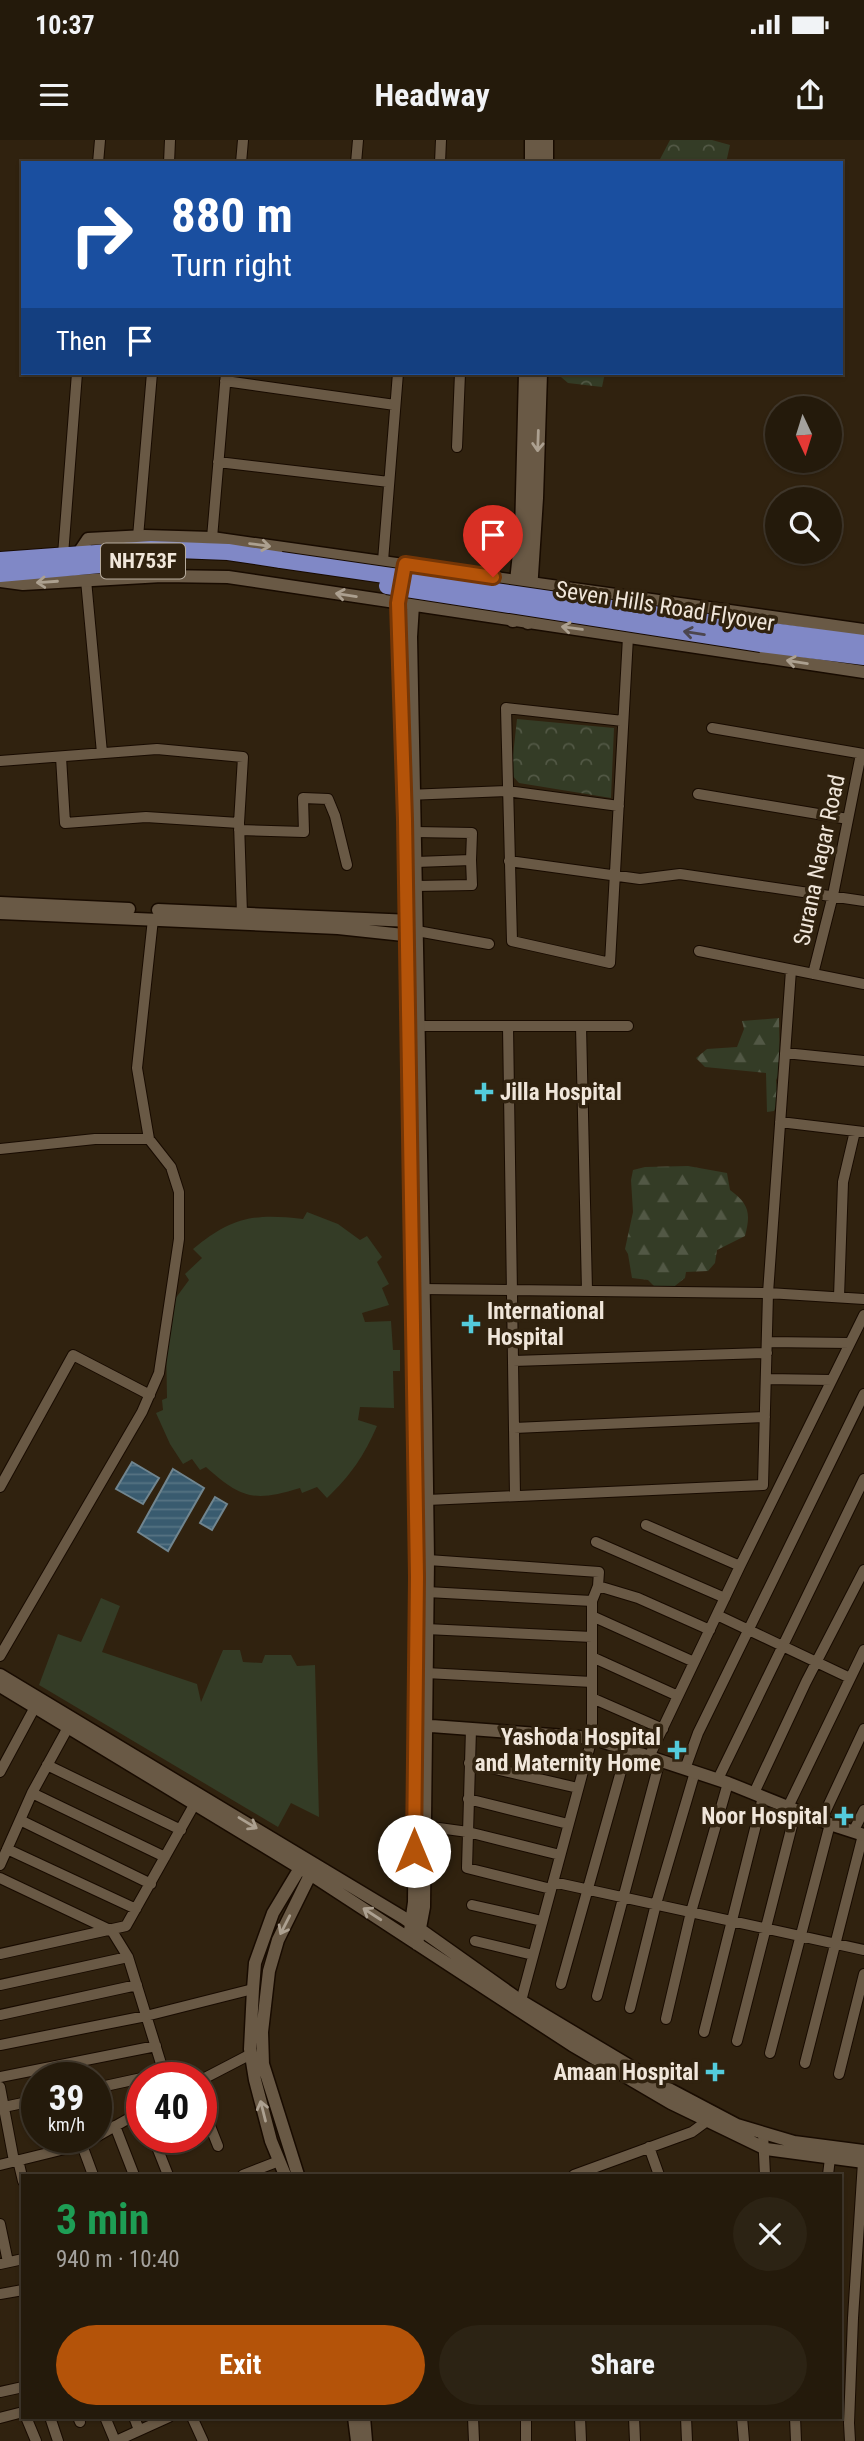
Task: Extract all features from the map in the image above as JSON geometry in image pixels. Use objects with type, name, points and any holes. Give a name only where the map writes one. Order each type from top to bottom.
[{"type":"highway","name":"Seven Hills Road Flyover","points":[[78,554],[151,549],[228,552],[864,643]]},
{"type":"highway","name":"NH753F","points":[[1,572],[78,554]]},
{"type":"highway","name":"Seven Hills Road Flyover","points":[[1,572],[156,560],[230,562],[864,657]]},
{"type":"main road","points":[[532,140],[532,161]]},
{"type":"main road","points":[[546,140],[546,161]]},
{"type":"main road","points":[[525,581],[523,534],[526,375]]},
{"type":"main road","points":[[521,621],[540,375]]},
{"type":"street","points":[[98,161],[100,140]]},
{"type":"street","points":[[169,161],[170,140]]},
{"type":"street","points":[[241,161],[243,140]]},
{"type":"street","points":[[356,161],[358,140]]},
{"type":"street","points":[[440,161],[441,140]]},
{"type":"street","points":[[77,375],[78,554]]},
{"type":"street","points":[[138,537],[152,375]]},
{"type":"street","points":[[383,561],[398,375]]},
{"type":"street","points":[[457,447],[460,375]]},
{"type":"street","points":[[212,538],[226,377],[395,405]]},
{"type":"street","points":[[218,462],[389,482]]},
{"type":"street","points":[[78,554],[88,539],[212,538],[864,630]]},
{"type":"street","points":[[405,564],[398,603],[409,795],[418,1289],[428,1560],[426,1673],[420,1725],[414,1902],[416,1927]]},
{"type":"street","points":[[413,1941],[424,1907],[417,1577],[418,1026],[413,929],[416,862],[415,832],[409,795],[412,605],[419,566]]},
{"type":"street","points":[[1,572],[23,584],[162,576],[228,577],[864,672]]},
{"type":"street","points":[[86,580],[102,754]]},
{"type":"street","points":[[623,721],[506,708],[513,941],[610,963],[628,637]]},
{"type":"street","points":[[712,728],[862,754]]},
{"type":"street","points":[[0,761],[157,749],[243,757],[239,826],[243,914]]},
{"type":"street","name":"Surana Nagar Road","points":[[813,974],[833,895],[862,754]]},
{"type":"street","points":[[61,757],[65,823],[146,817],[304,832],[303,798],[328,799],[347,865]]},
{"type":"street","points":[[409,795],[507,791],[619,806]]},
{"type":"street","points":[[698,794],[848,819]]},
{"type":"street","points":[[415,832],[472,833],[472,885],[416,886]]},
{"type":"street","points":[[416,862],[471,860]]},
{"type":"street","points":[[509,861],[640,879],[680,874],[864,901]]},
{"type":"street","points":[[0,903],[243,914],[413,929],[489,944]]},
{"type":"street","points":[[0,913],[413,929]]},
{"type":"street","points":[[0,1656],[142,1412],[159,1373],[177,1252],[179,1192],[171,1167],[149,1139],[137,1068],[153,919]]},
{"type":"street","points":[[699,951],[864,984]]},
{"type":"street","points":[[427,1500],[763,1485],[768,1293],[791,970]]},
{"type":"street","points":[[418,1026],[628,1026]]},
{"type":"street","points":[[508,1026],[515,1496]]},
{"type":"street","points":[[581,1026],[587,1291]]},
{"type":"street","points":[[785,1054],[864,1061]]},
{"type":"street","points":[[780,1122],[860,1132],[843,1182],[839,1297]]},
{"type":"street","points":[[0,1149],[95,1139],[149,1139]]},
{"type":"street","points":[[418,1289],[768,1293],[864,1299]]},
{"type":"street","points":[[597,1996],[663,1729],[864,1315]]},
{"type":"street","points":[[513,1361],[850,1343]]},
{"type":"street","points":[[0,1487],[73,1355],[150,1395]]},
{"type":"street","points":[[766,1379],[832,1380]]},
{"type":"street","points":[[630,2008],[698,1733],[864,1394]]},
{"type":"street","points":[[514,1428],[765,1417]]},
{"type":"street","points":[[666,2019],[723,1781],[782,1645],[864,1479]]},
{"type":"street","points":[[646,1525],[740,1566]]},
{"type":"street","points":[[596,1542],[725,1598]]},
{"type":"street","points":[[428,1560],[599,1572],[598,1586],[592,1601],[592,1738],[520,2001]]},
{"type":"street","points":[[704,2032],[759,1795],[817,1662],[864,1570]]},
{"type":"street","points":[[598,1586],[638,1598],[710,1630]]},
{"type":"street","points":[[427,1592],[592,1601]]},
{"type":"street","points":[[717,1615],[850,1678]]},
{"type":"street","points":[[592,1616],[694,1662]]},
{"type":"street","points":[[426,1629],[592,1637]]},
{"type":"street","points":[[737,2041],[766,1929],[792,1809],[864,1650]]},
{"type":"street","points":[[592,1657],[678,1696]]},
{"type":"street","points":[[426,1673],[592,1682]]},
{"type":"street","points":[[0,1675],[70,1723],[308,1866],[416,1927],[520,2001],[665,2087],[737,2125],[794,2142],[864,2151]]},
{"type":"street","points":[[0,1686],[34,1707],[70,1723]]},
{"type":"street","points":[[592,1698],[663,1729]]},
{"type":"street","points":[[0,1772],[34,1707]]},
{"type":"street","points":[[0,1865],[32,1793],[70,1723]]},
{"type":"street","points":[[420,1725],[592,1738],[723,1781],[860,1834]]},
{"type":"street","points":[[471,1730],[467,1868],[552,1885],[588,1889],[864,1950]]},
{"type":"street","points":[[769,2053],[826,1823],[864,1730]]},
{"type":"street","points":[[561,1984],[627,1750]]},
{"type":"street","points":[[469,1763],[578,1788]]},
{"type":"street","points":[[47,1765],[181,1830]]},
{"type":"street","points":[[32,1793],[165,1857]]},
{"type":"street","points":[[468,1799],[569,1824]]},
{"type":"street","points":[[0,1954],[126,1926],[198,1800]]},
{"type":"street","points":[[805,2063],[835,1944],[864,1810]]},
{"type":"street","points":[[20,1820],[151,1884]]},
{"type":"street","points":[[424,1826],[468,1832],[560,1855]]},
{"type":"street","points":[[7,1849],[136,1909]]},
{"type":"street","points":[[308,1866],[413,1941],[572,2045],[706,2121],[762,2147],[864,2162],[853,2318],[850,2441]]},
{"type":"street","points":[[285,2174],[271,2141],[255,2080],[251,2054],[253,1989],[255,1963],[273,1913],[308,1866]]},
{"type":"street","points":[[298,2174],[263,2064],[262,2032],[269,1971],[278,1940],[308,1866]]},
{"type":"street","points":[[0,1878],[111,1931],[128,1957],[163,2062]]},
{"type":"street","points":[[472,1905],[542,1922]]},
{"type":"street","points":[[475,1941],[533,1955]]},
{"type":"street","points":[[0,1985],[128,1957]]},
{"type":"street","points":[[839,2074],[864,1974]]},
{"type":"street","points":[[0,2015],[136,1985]]},
{"type":"street","points":[[0,2045],[146,2016],[253,1989]]},
{"type":"street","points":[[0,2077],[156,2046]]},
{"type":"street","points":[[217,2072],[251,2054]]},
{"type":"street","points":[[0,2087],[4,2125],[21,2175]]},
{"type":"street","points":[[4,2107],[21,2103]]},
{"type":"street","points":[[112,2128],[126,2120]]},
{"type":"street","points":[[580,2174],[598,2171],[649,2147],[692,2132],[706,2121]]},
{"type":"street","points":[[115,2126],[134,2174]]},
{"type":"street","points":[[763,2133],[765,2174]]},
{"type":"street","points":[[649,2147],[659,2174]]},
{"type":"street","points":[[0,2165],[42,2153]]},
{"type":"street","points":[[85,2153],[93,2174]]},
{"type":"street","points":[[159,2153],[168,2174]]},
{"type":"street","points":[[828,2174],[830,2158]]},
{"type":"street","points":[[246,2174],[279,2161]]},
{"type":"street","points":[[0,2224],[4,2263]]},
{"type":"street","points":[[0,2294],[21,2290]]},
{"type":"street","points":[[0,2392],[21,2387]]},
{"type":"street","points":[[0,2418],[21,2413]]},
{"type":"street","points":[[27,2419],[36,2441]]},
{"type":"street","points":[[51,2419],[58,2441]]},
{"type":"street","points":[[106,2419],[116,2441],[164,2419]]},
{"type":"street","points":[[135,2419],[139,2430]]},
{"type":"street","points":[[193,2419],[202,2441]]},
{"type":"street","points":[[355,2419],[357,2441]]},
{"type":"street","points":[[364,2419],[366,2441]]},
{"type":"street","points":[[473,2419],[474,2441]]},
{"type":"street","points":[[526,2419],[526,2441]]},
{"type":"street","points":[[580,2419],[581,2441]]},
{"type":"street","points":[[634,2419],[635,2441]]},
{"type":"street","points":[[686,2419],[687,2441]]},
{"type":"street","points":[[742,2419],[744,2441]]},
{"type":"street","points":[[795,2419],[796,2441]]},
{"type":"green space","points":[[670,140],[712,140],[730,145],[726,161],[659,161]]},
{"type":"green space","points":[[605,375],[602,387],[568,383],[561,377]]},
{"type":"green space","points":[[517,719],[614,728],[611,798],[519,783],[511,774]]},
{"type":"green space","points":[[779,1018],[780,1072],[776,1080],[778,1102],[774,1111],[767,1112],[766,1073],[705,1067],[696,1058],[707,1049],[737,1047],[744,1029],[742,1021]]},
{"type":"green space","points":[[688,1166],[727,1173],[730,1190],[747,1210],[745,1236],[717,1250],[715,1263],[708,1271],[686,1272],[685,1278],[671,1289],[657,1289],[648,1280],[632,1278],[625,1249],[633,1212],[633,1170],[645,1167]]},
{"type":"green space","points":[[307,1212],[338,1224],[360,1240],[367,1236],[382,1257],[377,1262],[389,1284],[382,1288],[389,1305],[362,1313],[365,1322],[391,1321],[393,1350],[400,1350],[400,1371],[393,1371],[394,1408],[360,1407],[358,1420],[377,1426],[356,1465],[327,1498],[317,1487],[302,1493],[300,1488],[271,1495],[249,1495],[229,1486],[206,1467],[200,1470],[192,1459],[183,1464],[170,1444],[156,1413],[163,1410],[162,1400],[167,1398],[166,1344],[175,1299],[189,1280],[185,1274],[202,1258],[193,1249],[207,1238],[244,1220],[257,1217],[303,1219]]},
{"type":"green space","points":[[101,1598],[120,1606],[102,1652],[197,1684],[201,1702],[223,1650],[240,1650],[243,1662],[262,1663],[265,1655],[291,1655],[297,1666],[315,1665],[319,1817],[291,1803],[278,1827],[39,1685],[58,1634],[81,1642]]},
{"type":"water","points":[[132,1462],[159,1478],[143,1504],[116,1489]]},
{"type":"water","points":[[173,1469],[204,1488],[168,1551],[138,1532]]},
{"type":"water","points":[[215,1497],[227,1504],[212,1530],[200,1523]]},
{"type":"place","name":"Jilla Hospital","points":[[484,1092]]},
{"type":"place","name":"International Hospital","points":[[471,1324]]},
{"type":"place","name":"Yashoda Hospital and Maternity Home","points":[[677,1750]]},
{"type":"place","name":"Noor Hospital","points":[[844,1816]]},
{"type":"place","name":"Amaan Hospital","points":[[715,2072]]},
{"type":"route","points":[[414,1851],[417,1577],[405,820],[398,603],[405,564],[493,577]]}]
